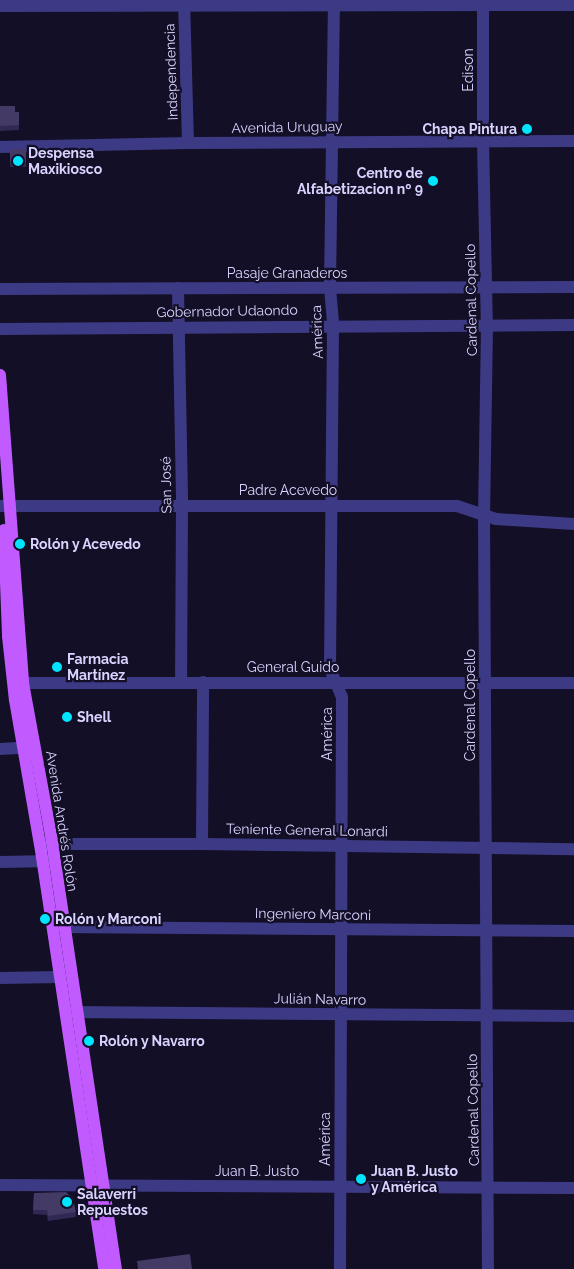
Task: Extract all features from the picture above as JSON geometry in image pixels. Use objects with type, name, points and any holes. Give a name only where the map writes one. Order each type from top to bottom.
[{"type":"main road","name":"Avenida Andrés Rolón","points":[[0,375],[9,636],[46,844],[42,861],[58,927],[98,1186],[116,1269]]},
{"type":"main road","name":"Avenida Andrés Rolón","points":[[0,480],[4,506]]},
{"type":"main road","name":"Avenida Andrés Rolón","points":[[18,683],[22,748],[46,844],[55,861],[60,977],[71,1012]]},
{"type":"main road","name":"Avenida Andrés Rolón","points":[[98,1186],[104,1269]]},
{"type":"street","points":[[0,6],[184,3],[483,3],[574,5]]},
{"type":"street","name":"Independencia","points":[[184,3],[188,143]]},
{"type":"street","name":"América","points":[[334,3],[330,288],[333,326],[330,669],[342,697],[340,1269]]},
{"type":"street","name":"Edison","points":[[483,3],[483,141]]},
{"type":"street","name":"Avenida Uruguay","points":[[0,147],[332,141],[574,141]]},
{"type":"street","name":"Cardenal Copello","points":[[483,141],[487,326],[484,515],[488,1269]]},
{"type":"street","name":"Pasaje Granaderos","points":[[0,289],[574,287]]},
{"type":"street","name":"San José","points":[[178,288],[182,505],[181,682]]},
{"type":"street","name":"Gobernador Udaondo","points":[[0,329],[574,325]]},
{"type":"street","name":"Padre Acevedo","points":[[4,506],[332,504],[457,506],[510,521],[574,524]]},
{"type":"street","points":[[202,844],[203,682]]},
{"type":"street","name":"General Guido","points":[[18,683],[574,683]]},
{"type":"street","points":[[0,749],[22,748]]},
{"type":"street","name":"Teniente General Lonardi","points":[[46,844],[341,845],[574,849]]},
{"type":"street","points":[[0,862],[55,861]]},
{"type":"street","name":"Ingeniero Marconi","points":[[58,927],[574,931]]},
{"type":"street","points":[[0,978],[60,977]]},
{"type":"street","name":"Julián Navarro","points":[[71,1012],[574,1016]]},
{"type":"street","name":"Juan B. Justo","points":[[0,1185],[574,1188]]},
{"type":"building","points":[[0,106],[15,106],[15,112],[19,112],[19,125],[0,126]]},
{"type":"building","name":"Chapa Pintura","points":[[523,123],[531,124],[531,131],[522,131]]},
{"type":"building","points":[[10,149],[26,149],[26,162],[10,162]]},
{"type":"building","points":[[66,1192],[73,1198],[76,1212],[48,1216],[47,1210],[33,1210],[34,1193]]},
{"type":"building","points":[[190,1254],[192,1269],[138,1269],[137,1261]]},
{"type":"place","name":"Chapa Pintura","points":[[527,129]]},
{"type":"place","name":"Despensa Maxikiosco","points":[[18,161]]},
{"type":"place","name":"Centro de Alfabetizacion nº 9","points":[[433,181]]},
{"type":"place","name":"Rolón y Acevedo","points":[[20,544]]},
{"type":"place","name":"Farmacia Martínez","points":[[57,667]]},
{"type":"place","name":"Shell","points":[[67,717]]},
{"type":"place","name":"Rolón y Marconi","points":[[45,919]]},
{"type":"place","name":"Rolón y Navarro","points":[[89,1041]]},
{"type":"place","name":"Juan B. Justo y América","points":[[361,1179]]},
{"type":"place","name":"Salaverri Repuestos","points":[[67,1202]]}]
